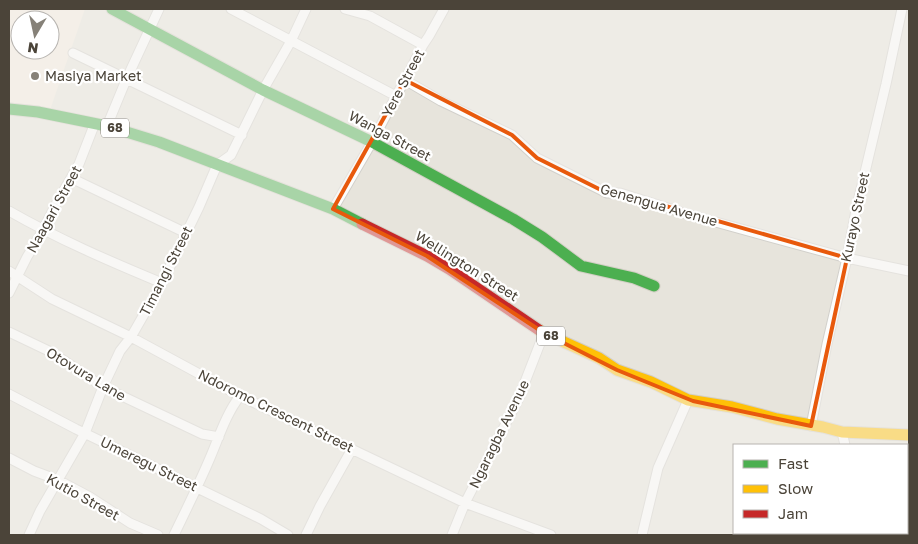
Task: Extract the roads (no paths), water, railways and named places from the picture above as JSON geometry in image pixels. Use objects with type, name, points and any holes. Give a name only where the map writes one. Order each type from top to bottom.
[{"type":"main road","name":"Wanga Street","points":[[112,9],[264,90],[372,142],[513,219],[542,237],[581,266],[634,278],[654,286]]},
{"type":"main road","name":"Wellington Street","points":[[9,111],[38,112],[107,126],[159,142],[333,209],[428,256],[544,333],[599,358],[618,370],[651,382],[688,400],[732,407],[777,419],[842,432],[909,435]]},
{"type":"street","points":[[107,126],[159,9]]},
{"type":"street","points":[[231,9],[396,96]]},
{"type":"street","name":"Timangi Street","points":[[28,535],[84,433],[120,351],[131,337],[162,283],[217,165],[231,155],[306,9]]},
{"type":"street","points":[[345,9],[370,16],[423,45]]},
{"type":"street","name":"Yere Street","points":[[333,209],[372,142],[444,9]]},
{"type":"street","name":"Kurayo Street","points":[[811,426],[856,210],[902,9]]},
{"type":"street","points":[[73,53],[242,135]]},
{"type":"street","name":"Genengua Avenue","points":[[406,80],[448,105],[512,135],[537,158],[607,193],[620,193],[690,215],[847,258],[909,271]]},
{"type":"street","name":"Naagari Street","points":[[9,293],[27,257],[80,164],[95,123]]},
{"type":"street","points":[[71,178],[186,233]]},
{"type":"street","points":[[9,211],[105,260],[162,283]]},
{"type":"street","name":"Ndoromo Crescent Street","points":[[9,271],[52,300],[131,337],[240,396],[465,503],[551,535]]},
{"type":"street","name":"Otovura Lane","points":[[9,332],[53,353],[103,387],[202,434],[219,437]]},
{"type":"street","name":"Ngaragba Avenue","points":[[452,535],[465,503],[518,400],[544,333]]},
{"type":"street","name":"Umeregu Street","points":[[9,394],[84,433],[261,518],[288,535]]},
{"type":"street","points":[[174,535],[234,405],[240,396]]},
{"type":"street","points":[[642,535],[658,468],[688,400]]},
{"type":"street","points":[[842,432],[844,444]]},
{"type":"street","points":[[306,535],[352,449]]},
{"type":"street","name":"Kutio Street","points":[[9,458],[34,471],[58,480],[90,497],[130,523],[158,535]]},
{"type":"street","points":[[843,534],[851,535]]},
{"type":"place","name":"Masiya Market","points":[[35,76]]}]
